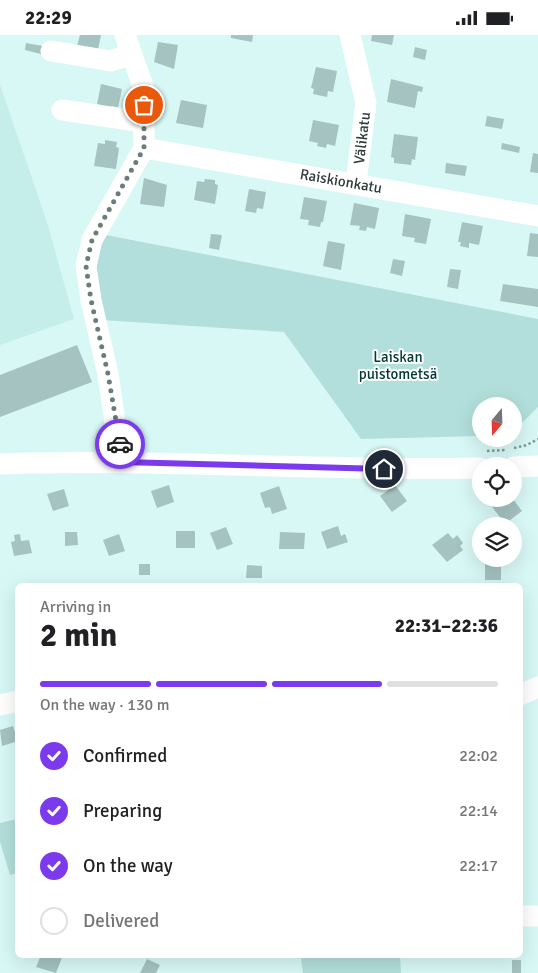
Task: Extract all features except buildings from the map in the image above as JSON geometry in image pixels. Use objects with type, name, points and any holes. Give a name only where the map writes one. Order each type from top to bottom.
[{"type":"street","name":"Välikatu","points":[[350,35],[366,103],[356,183]]},
{"type":"street","points":[[51,51],[111,61],[128,44],[144,89],[144,148],[92,240],[86,266],[91,300],[108,374],[121,462]]},
{"type":"street","points":[[62,110],[144,122]]},
{"type":"street","name":"Raiskionkatu","points":[[144,148],[538,215]]},
{"type":"street","points":[[0,464],[121,462],[400,470],[472,467]]},
{"type":"street","points":[[522,467],[538,466]]},
{"type":"street","points":[[523,694],[538,687]]},
{"type":"street","points":[[0,705],[15,702]]},
{"type":"street","points":[[523,916],[538,916]]},
{"type":"shaded area","points":[[0,85],[47,222],[74,319],[0,345]]},
{"type":"green space","name":"Laiskan puistometsä","points":[[101,234],[538,319],[538,407],[522,422],[522,397],[472,397],[472,436],[361,439],[284,332],[102,320],[95,277]]},
{"type":"green space","points":[[15,819],[15,874],[10,875],[0,842],[0,823]]},
{"type":"green space","points":[[301,958],[400,958],[401,973],[303,973]]},
{"type":"way so far","points":[[120,444],[86,266],[92,240],[144,148],[144,105]]},
{"type":"route","points":[[120,444],[121,462],[384,469]]}]
